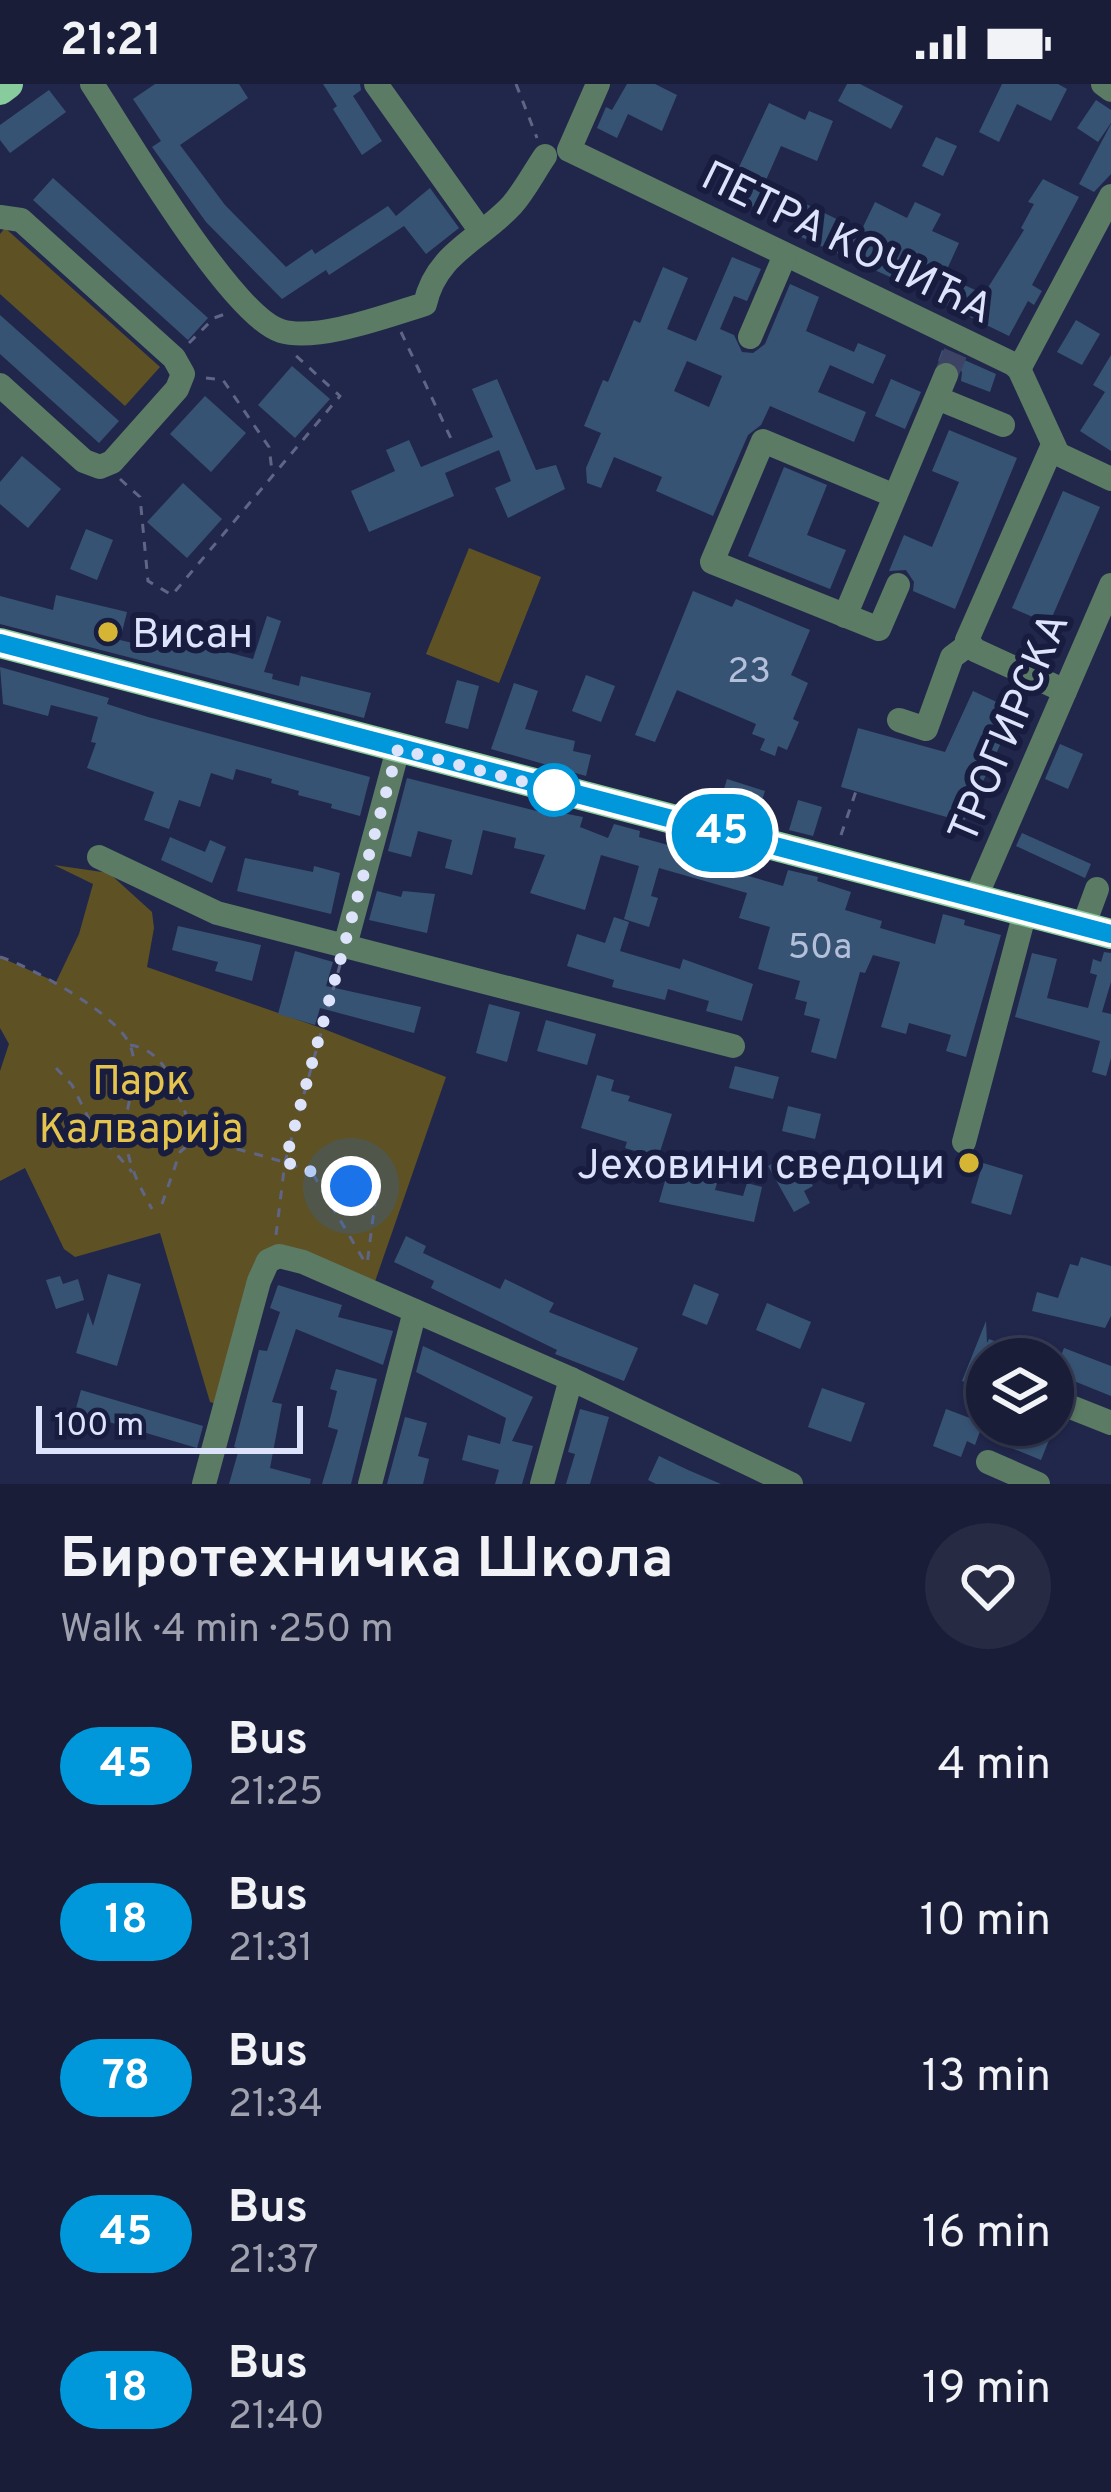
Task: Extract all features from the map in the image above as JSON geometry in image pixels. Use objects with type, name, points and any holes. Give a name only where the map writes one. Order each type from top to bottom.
[{"type":"main road","points":[[0,90],[8,84]]},
{"type":"main road","points":[[0,644],[1097,930]]},
{"type":"street","points":[[92,84],[194,238],[247,307],[270,326],[296,333],[425,304],[440,265],[510,207],[545,156]]},
{"type":"street","points":[[376,84],[480,230]]},
{"type":"street","name":"ПЕТРА КОЧИЋА","points":[[598,84],[569,151],[1019,369],[1052,448]]},
{"type":"street","points":[[1103,84],[1111,90]]},
{"type":"street","points":[[1019,369],[1111,196]]},
{"type":"street","points":[[0,216],[21,220],[178,366],[177,389],[106,466],[84,461],[0,386]]},
{"type":"street","points":[[750,337],[785,255]]},
{"type":"street","points":[[845,616],[941,386],[1003,425]]},
{"type":"street","points":[[895,496],[764,441],[712,562],[878,629],[898,585]]},
{"type":"street","points":[[968,645],[1052,448],[1065,459],[1111,479]]},
{"type":"street","name":"ТРОГИРСКА","points":[[975,899],[1111,585]]},
{"type":"street","points":[[968,645],[1065,691]]},
{"type":"street","points":[[899,720],[926,729],[952,657],[968,645]]},
{"type":"street","points":[[345,946],[398,749]]},
{"type":"street","points":[[99,856],[193,905],[733,1046]]},
{"type":"street","points":[[1097,889],[1097,930]]},
{"type":"street","points":[[964,1142],[1025,912]]},
{"type":"street","points":[[205,1484],[260,1281],[273,1257],[366,1278],[415,1311],[791,1484]]},
{"type":"street","points":[[370,1484],[415,1311]]},
{"type":"street","points":[[542,1484],[571,1379]]},
{"type":"street","points":[[1074,1409],[1111,1424]]},
{"type":"street","points":[[988,1462],[1038,1484]]},
{"type":"path","points":[[516,84],[545,156]]},
{"type":"path","points":[[247,307],[214,318],[178,366],[223,380],[269,447],[272,473]]},
{"type":"path","points":[[393,314],[454,445]]},
{"type":"path","points":[[106,466],[140,497],[148,581],[172,595],[340,396],[292,356],[296,333]]},
{"type":"path","points":[[841,835],[856,791]]},
{"type":"path","points":[[273,1257],[285,1162],[345,946]]},
{"type":"path","points":[[0,957],[56,982],[101,1015],[130,1045],[157,1057],[196,1138]]},
{"type":"path","points":[[130,1045],[133,1073],[125,1130],[133,1173]]},
{"type":"path","points":[[56,1068],[73,1085],[93,1127],[133,1173],[152,1209]]},
{"type":"path","points":[[196,1138],[285,1162],[351,1186],[375,1202],[366,1278]]},
{"type":"path","points":[[162,1204],[180,1152],[196,1138]]},
{"type":"path","points":[[311,1173],[366,1278]]},
{"type":"green space","points":[[5,228],[160,367],[125,406],[0,294],[0,234]]},
{"type":"green space","points":[[469,548],[541,577],[499,683],[426,654]]},
{"type":"green space","name":"Парк Калварија","points":[[54,865],[109,873],[152,912],[147,967],[446,1077],[371,1293],[279,1256],[216,1404],[210,1402],[160,1233],[75,1257],[64,1249],[25,1168],[0,1181],[0,1071],[9,1044],[0,1028],[0,957],[56,982],[79,934],[93,884]]},
{"type":"building","points":[[155,84],[239,84],[248,98],[180,145],[225,205],[286,267],[312,249],[315,254],[388,206],[396,216],[430,188],[459,228],[426,254],[404,226],[282,299],[206,222],[152,147],[161,141],[133,99]]},
{"type":"building","points":[[323,84],[360,84],[361,90],[353,96],[382,141],[362,155]]},
{"type":"building","points":[[627,84],[655,84],[677,95],[662,131],[628,114],[617,138],[597,128],[606,107],[612,110]]},
{"type":"building","points":[[847,84],[860,84],[903,106],[891,129],[838,101]]},
{"type":"building","points":[[1002,84],[1058,84],[1067,89],[1051,121],[1017,104],[999,142],[979,132]]},
{"type":"building","points":[[49,90],[66,112],[10,153],[0,140],[0,125]]},
{"type":"building","points":[[1096,100],[1111,110],[1111,123],[1098,142],[1077,128]]},
{"type":"building","points":[[769,103],[805,120],[809,111],[833,121],[817,161],[781,146],[754,207],[726,195]]},
{"type":"building","points":[[1111,124],[1111,174],[1094,192],[1079,184]]},
{"type":"building","points":[[936,137],[957,146],[943,176],[922,166]]},
{"type":"building","points":[[53,178],[208,318],[188,340],[33,200]]},
{"type":"building","points":[[1043,179],[1079,197],[1032,285],[1042,291],[1034,305],[1028,301],[1009,336],[939,302],[951,279],[984,294],[1024,230],[1034,204],[1028,202]]},
{"type":"building","points":[[875,202],[907,218],[915,202],[941,214],[932,231],[959,243],[944,276],[918,263],[908,285],[790,232],[804,203],[861,231]]},
{"type":"building","points":[[732,257],[761,269],[747,301],[734,296],[720,329],[734,335],[742,352],[753,353],[765,344],[790,284],[819,297],[806,331],[854,352],[858,343],[886,355],[873,384],[830,365],[818,392],[866,412],[854,442],[770,406],[761,425],[748,435],[713,516],[656,491],[662,477],[614,457],[601,488],[587,483],[586,468],[601,433],[584,426],[634,320],[640,323],[663,267],[688,278],[667,329],[696,341]],"holes":[[[687,361],[722,376],[709,407],[674,391]]]},
{"type":"building","points":[[0,315],[119,421],[99,443],[0,354]]},
{"type":"building","points":[[1076,320],[1100,334],[1082,365],[1057,352]]},
{"type":"building","points":[[942,350],[996,374],[990,392],[961,381],[962,372],[953,360],[938,361]]},
{"type":"building","points":[[1111,355],[1111,451],[1080,431],[1105,392],[1093,385]]},
{"type":"building","points":[[292,366],[330,399],[295,438],[258,405]]},
{"type":"building","points":[[497,379],[536,470],[556,465],[565,489],[508,518],[495,488],[511,481],[499,450],[445,473],[454,496],[369,532],[351,491],[395,471],[386,450],[409,440],[421,467],[493,437],[472,389]]},
{"type":"building","points":[[891,379],[921,392],[905,429],[875,416]]},
{"type":"building","points":[[205,396],[246,433],[211,472],[170,434]]},
{"type":"building","points":[[949,430],[1017,458],[955,609],[913,591],[914,582],[906,570],[889,571],[904,535],[932,547],[959,482],[932,471]]},
{"type":"building","points":[[22,456],[61,489],[28,528],[0,504],[0,482]]},
{"type":"building","points":[[784,467],[827,485],[807,535],[846,550],[830,589],[748,556]]},
{"type":"building","points":[[183,483],[222,519],[187,558],[147,522]]},
{"type":"building","points":[[1063,491],[1100,507],[1049,624],[1012,608]]},
{"type":"building","points":[[86,529],[113,540],[97,580],[70,569]]},
{"type":"building","points":[[693,591],[732,607],[736,599],[810,630],[791,675],[808,683],[787,750],[778,746],[775,756],[760,750],[765,739],[752,734],[756,724],[677,690],[655,742],[635,735]]},
{"type":"building","points":[[56,595],[127,612],[120,640],[162,650],[164,643],[183,649],[185,641],[253,659],[267,616],[281,621],[264,672],[299,686],[301,676],[371,693],[364,718],[0,624],[0,596],[53,610]]},
{"type":"building","points":[[0,667],[109,698],[107,704],[148,717],[370,777],[360,816],[236,769],[233,780],[211,773],[200,807],[179,800],[169,829],[144,820],[154,792],[87,768],[98,717],[51,705],[48,716],[3,704]]},
{"type":"building","points":[[586,675],[615,686],[601,722],[572,711]]},
{"type":"building","points":[[457,680],[479,686],[468,729],[445,723]]},
{"type":"building","points":[[514,683],[538,691],[525,729],[575,741],[573,751],[591,755],[586,776],[491,749]]},
{"type":"building","points":[[973,691],[1016,711],[964,822],[841,787],[858,728],[945,752]]},
{"type":"building","points":[[1060,744],[1083,754],[1068,789],[1045,779]]},
{"type":"building","points":[[407,778],[560,817],[562,813],[583,817],[580,827],[608,838],[614,824],[640,831],[639,837],[737,864],[735,872],[783,886],[788,870],[818,877],[817,881],[851,892],[845,910],[882,921],[880,928],[935,944],[943,914],[1001,935],[966,1057],[946,1051],[951,1035],[909,1023],[906,1034],[881,1027],[900,962],[873,955],[865,973],[860,972],[836,1059],[811,1052],[820,1019],[804,1015],[807,1002],[795,999],[800,981],[758,969],[770,927],[739,918],[747,893],[659,868],[651,896],[658,898],[649,927],[624,919],[639,866],[601,855],[585,910],[530,893],[545,855],[514,848],[516,838],[483,830],[472,875],[445,868],[452,840],[418,831],[411,857],[388,851]]},
{"type":"building","points":[[727,779],[765,791],[755,821],[718,809]]},
{"type":"building","points":[[798,800],[822,807],[813,836],[789,830]]},
{"type":"building","points":[[1022,833],[1091,864],[1085,878],[1016,846]]},
{"type":"building","points":[[170,837],[205,852],[210,840],[226,847],[212,883],[161,860]]},
{"type":"building","points":[[245,858],[340,873],[331,914],[237,891]]},
{"type":"building","points":[[377,891],[401,897],[403,891],[435,894],[427,933],[369,920]]},
{"type":"building","points":[[614,917],[629,922],[620,951],[680,969],[683,959],[753,984],[742,1021],[706,1011],[709,1001],[668,989],[665,1000],[612,987],[614,980],[567,966],[577,934],[605,943]]},
{"type":"building","points":[[178,926],[261,945],[252,981],[215,971],[218,962],[172,950]]},
{"type":"building","points":[[295,951],[333,962],[326,986],[421,1007],[414,1033],[320,1008],[315,1025],[278,1014]]},
{"type":"building","points":[[1104,952],[1111,953],[1111,982],[1102,1012],[1111,1014],[1106,1076],[1092,1072],[1100,1041],[1015,1017],[1032,953],[1057,959],[1047,998],[1088,1008],[1097,975],[1090,973],[1093,959],[1101,962]]},
{"type":"building","points":[[489,1004],[520,1012],[507,1062],[476,1053]]},
{"type":"building","points":[[546,1020],[596,1034],[587,1065],[537,1051]]},
{"type":"building","points":[[735,1066],[779,1077],[773,1099],[729,1088]]},
{"type":"building","points":[[597,1075],[614,1080],[611,1091],[630,1096],[628,1101],[672,1114],[658,1158],[625,1148],[627,1142],[581,1128]]},
{"type":"building","points":[[788,1106],[821,1114],[815,1139],[782,1131]]},
{"type":"building","points":[[793,1152],[813,1186],[804,1191],[810,1203],[794,1212],[768,1166]]},
{"type":"building","points":[[983,1163],[1023,1175],[1011,1215],[971,1203]]},
{"type":"building","points":[[669,1167],[704,1177],[705,1173],[719,1176],[715,1190],[743,1196],[747,1183],[762,1187],[754,1222],[659,1202]]},
{"type":"building","points":[[406,1236],[426,1246],[423,1253],[500,1289],[505,1279],[554,1303],[549,1312],[638,1348],[624,1381],[555,1354],[557,1350],[431,1288],[434,1281],[394,1262]]},
{"type":"building","points":[[1081,1257],[1111,1266],[1111,1316],[1105,1328],[1032,1311],[1037,1292],[1058,1298],[1070,1264],[1078,1266]]},
{"type":"building","points":[[108,1274],[141,1284],[117,1366],[76,1353],[88,1312],[93,1326]]},
{"type":"building","points":[[60,1276],[63,1284],[78,1279],[84,1300],[56,1309],[46,1280]]},
{"type":"building","points":[[694,1284],[719,1294],[707,1325],[682,1315]]},
{"type":"building","points":[[278,1285],[342,1305],[338,1317],[393,1331],[383,1365],[296,1329],[272,1402],[282,1404],[270,1468],[311,1479],[310,1484],[229,1484],[259,1350],[267,1351],[280,1312],[270,1308]]},
{"type":"building","points":[[767,1303],[811,1322],[800,1349],[756,1330]]},
{"type":"building","points":[[423,1346],[533,1397],[512,1441],[533,1446],[522,1484],[495,1484],[499,1470],[462,1460],[468,1435],[500,1444],[506,1418],[416,1372]]},
{"type":"building","points":[[1074,1352],[1111,1366],[1111,1396],[1074,1381]]},
{"type":"building","points":[[336,1369],[377,1379],[351,1484],[322,1484],[338,1430],[328,1427],[337,1391],[330,1389]]},
{"type":"building","points":[[822,1388],[865,1403],[851,1442],[808,1427]]},
{"type":"building","points":[[81,1390],[203,1426],[197,1448],[75,1412]]},
{"type":"building","points":[[580,1409],[609,1417],[590,1484],[566,1484],[575,1454],[568,1452]]},
{"type":"building","points":[[946,1409],[966,1417],[961,1457],[933,1446]]},
{"type":"building","points":[[405,1417],[427,1423],[418,1456],[429,1459],[423,1484],[387,1484]]},
{"type":"building","points":[[1009,1446],[1047,1446],[1041,1460]]},
{"type":"building","points":[[659,1456],[721,1484],[656,1484],[648,1480]]},
{"type":"tunnel","points":[[946,375],[961,340]]},
{"type":"bus line","name":"45","points":[[0,643],[1111,934]]},
{"type":"place","name":"Висан","points":[[108,632]]},
{"type":"place","name":"Јеховини сведоци","points":[[969,1163]]},
{"type":"route","points":[[351,1186],[285,1162],[398,749],[559,791],[554,790]]}]
